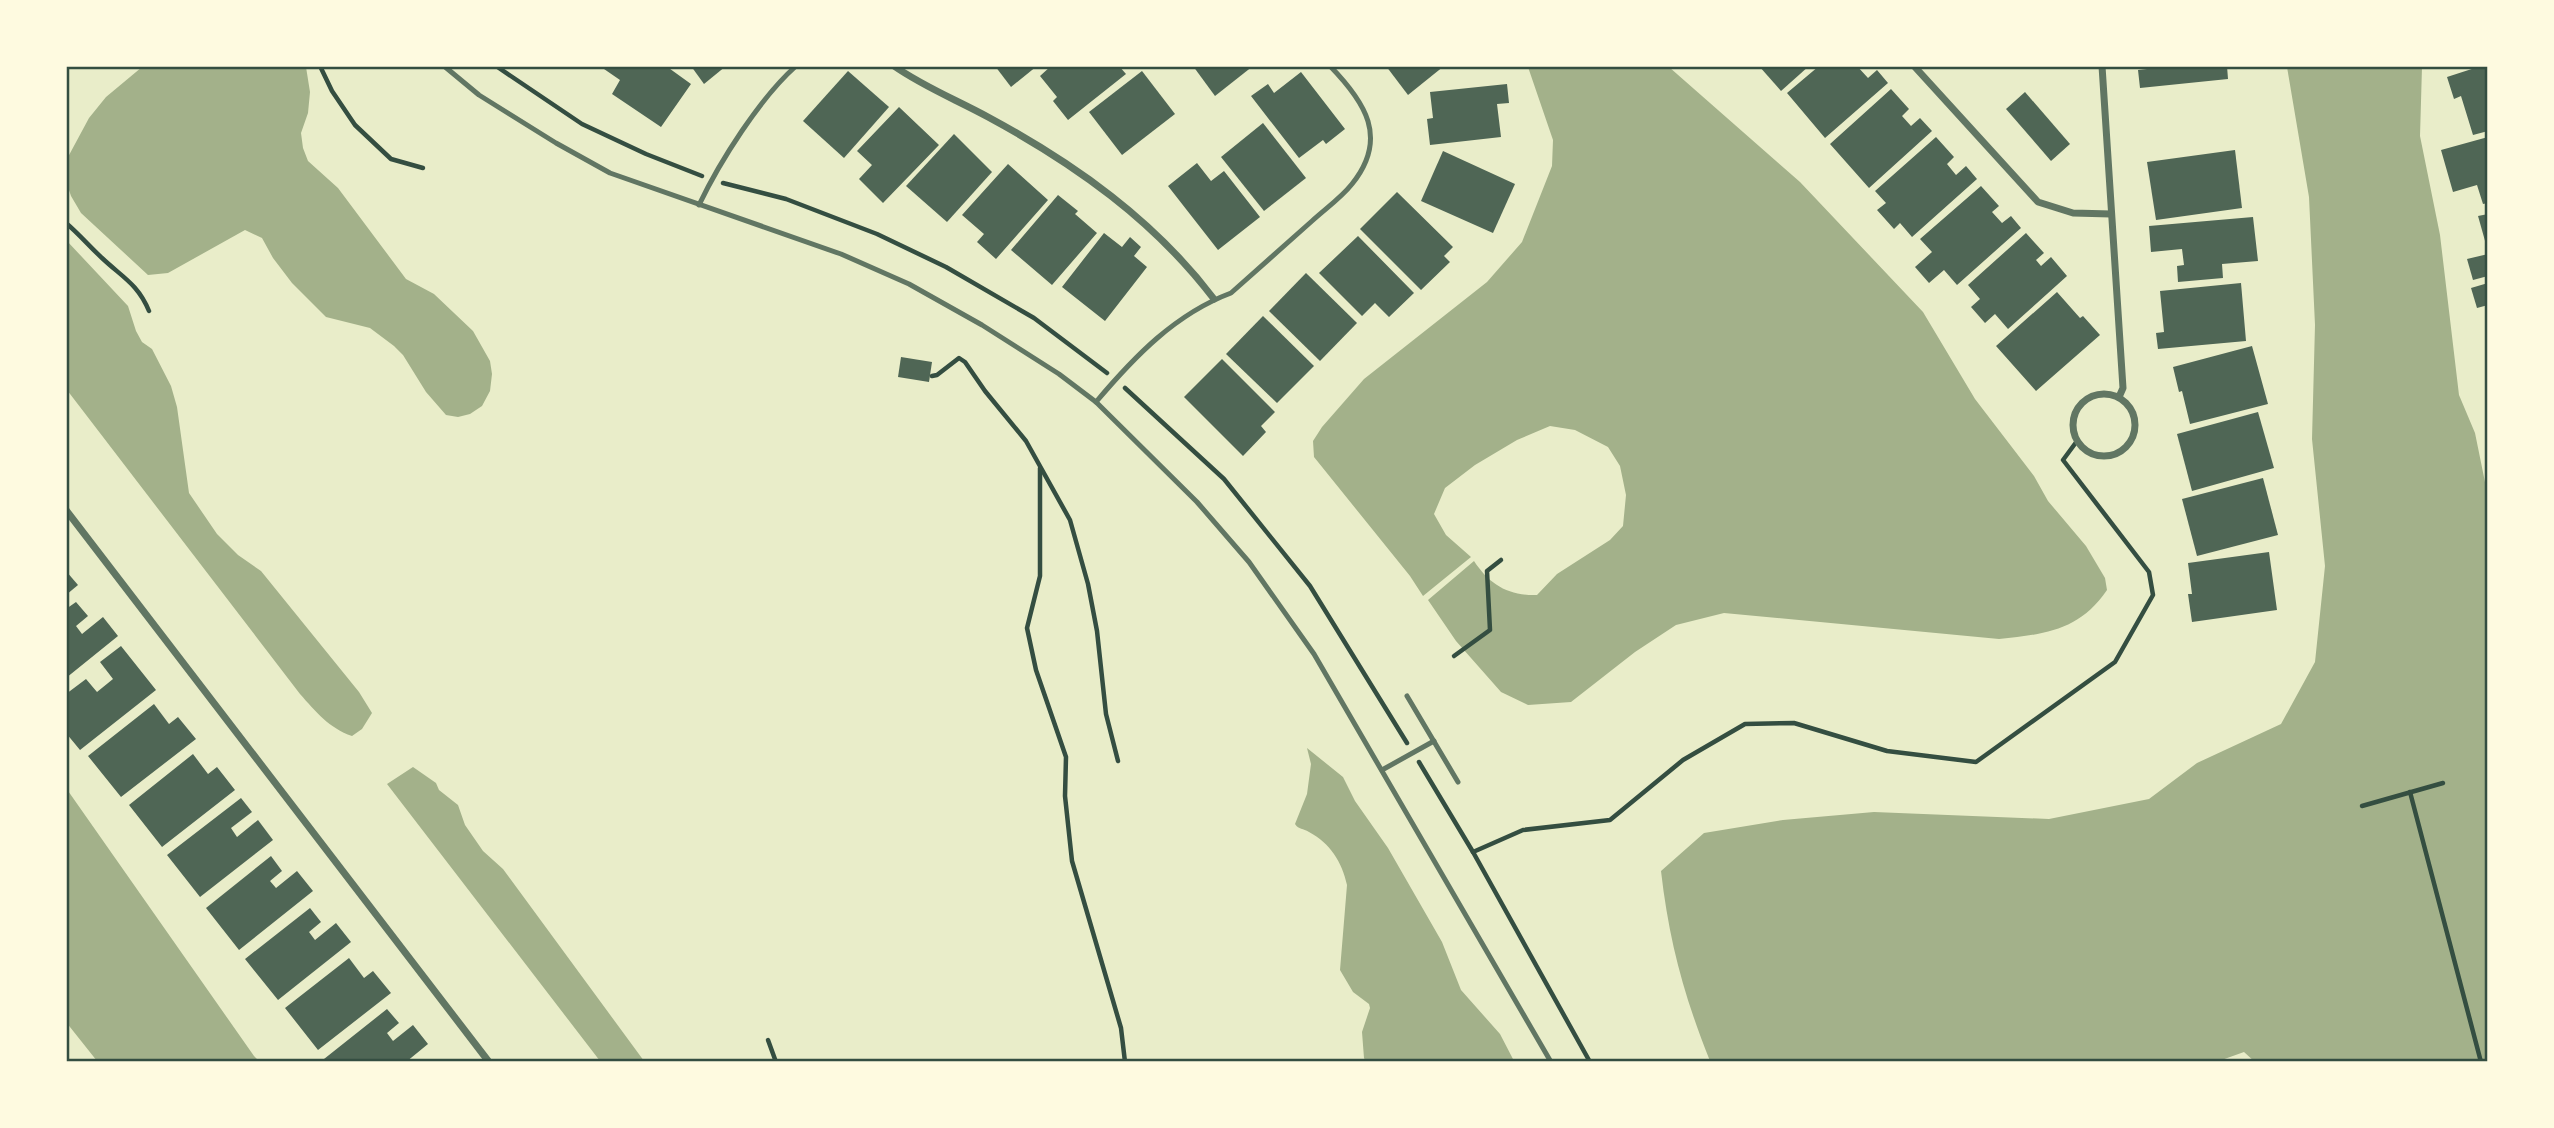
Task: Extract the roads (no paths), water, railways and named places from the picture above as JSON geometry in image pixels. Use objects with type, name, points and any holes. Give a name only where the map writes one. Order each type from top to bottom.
[{"type":"street","points":[[894,66],[915,81],[987,116],[1054,155],[1108,191],[1153,229],[1193,271],[1214,299]]},
{"type":"street","points":[[1914,66],[2038,202],[2074,213],[2111,214]]},
{"type":"street","points":[[2102,66],[2123,388],[2119,397]]},
{"type":"street","points":[[2099,394],[2119,397],[2133,413],[2135,434],[2123,452],[2102,457],[2091,454],[2077,441],[2073,421],[2076,411],[2090,397],[2099,394]]},
{"type":"street","points":[[66,510],[485,1060]]},
{"type":"lane","points":[[444,66],[479,95],[610,173],[841,254],[909,284],[982,325],[1059,374],[1096,402],[1197,502],[1249,562],[1314,654],[1551,1062]]},
{"type":"lane","points":[[699,205],[711,179],[779,81],[796,66]]},
{"type":"lane","points":[[1096,402],[1158,335],[1214,299],[1231,293],[1351,186],[1361,172],[1369,155],[1371,134],[1366,113],[1355,91],[1330,66]]},
{"type":"lane","points":[[1407,696],[1458,782]]},
{"type":"lane","points":[[1382,770],[1434,741]]}]
